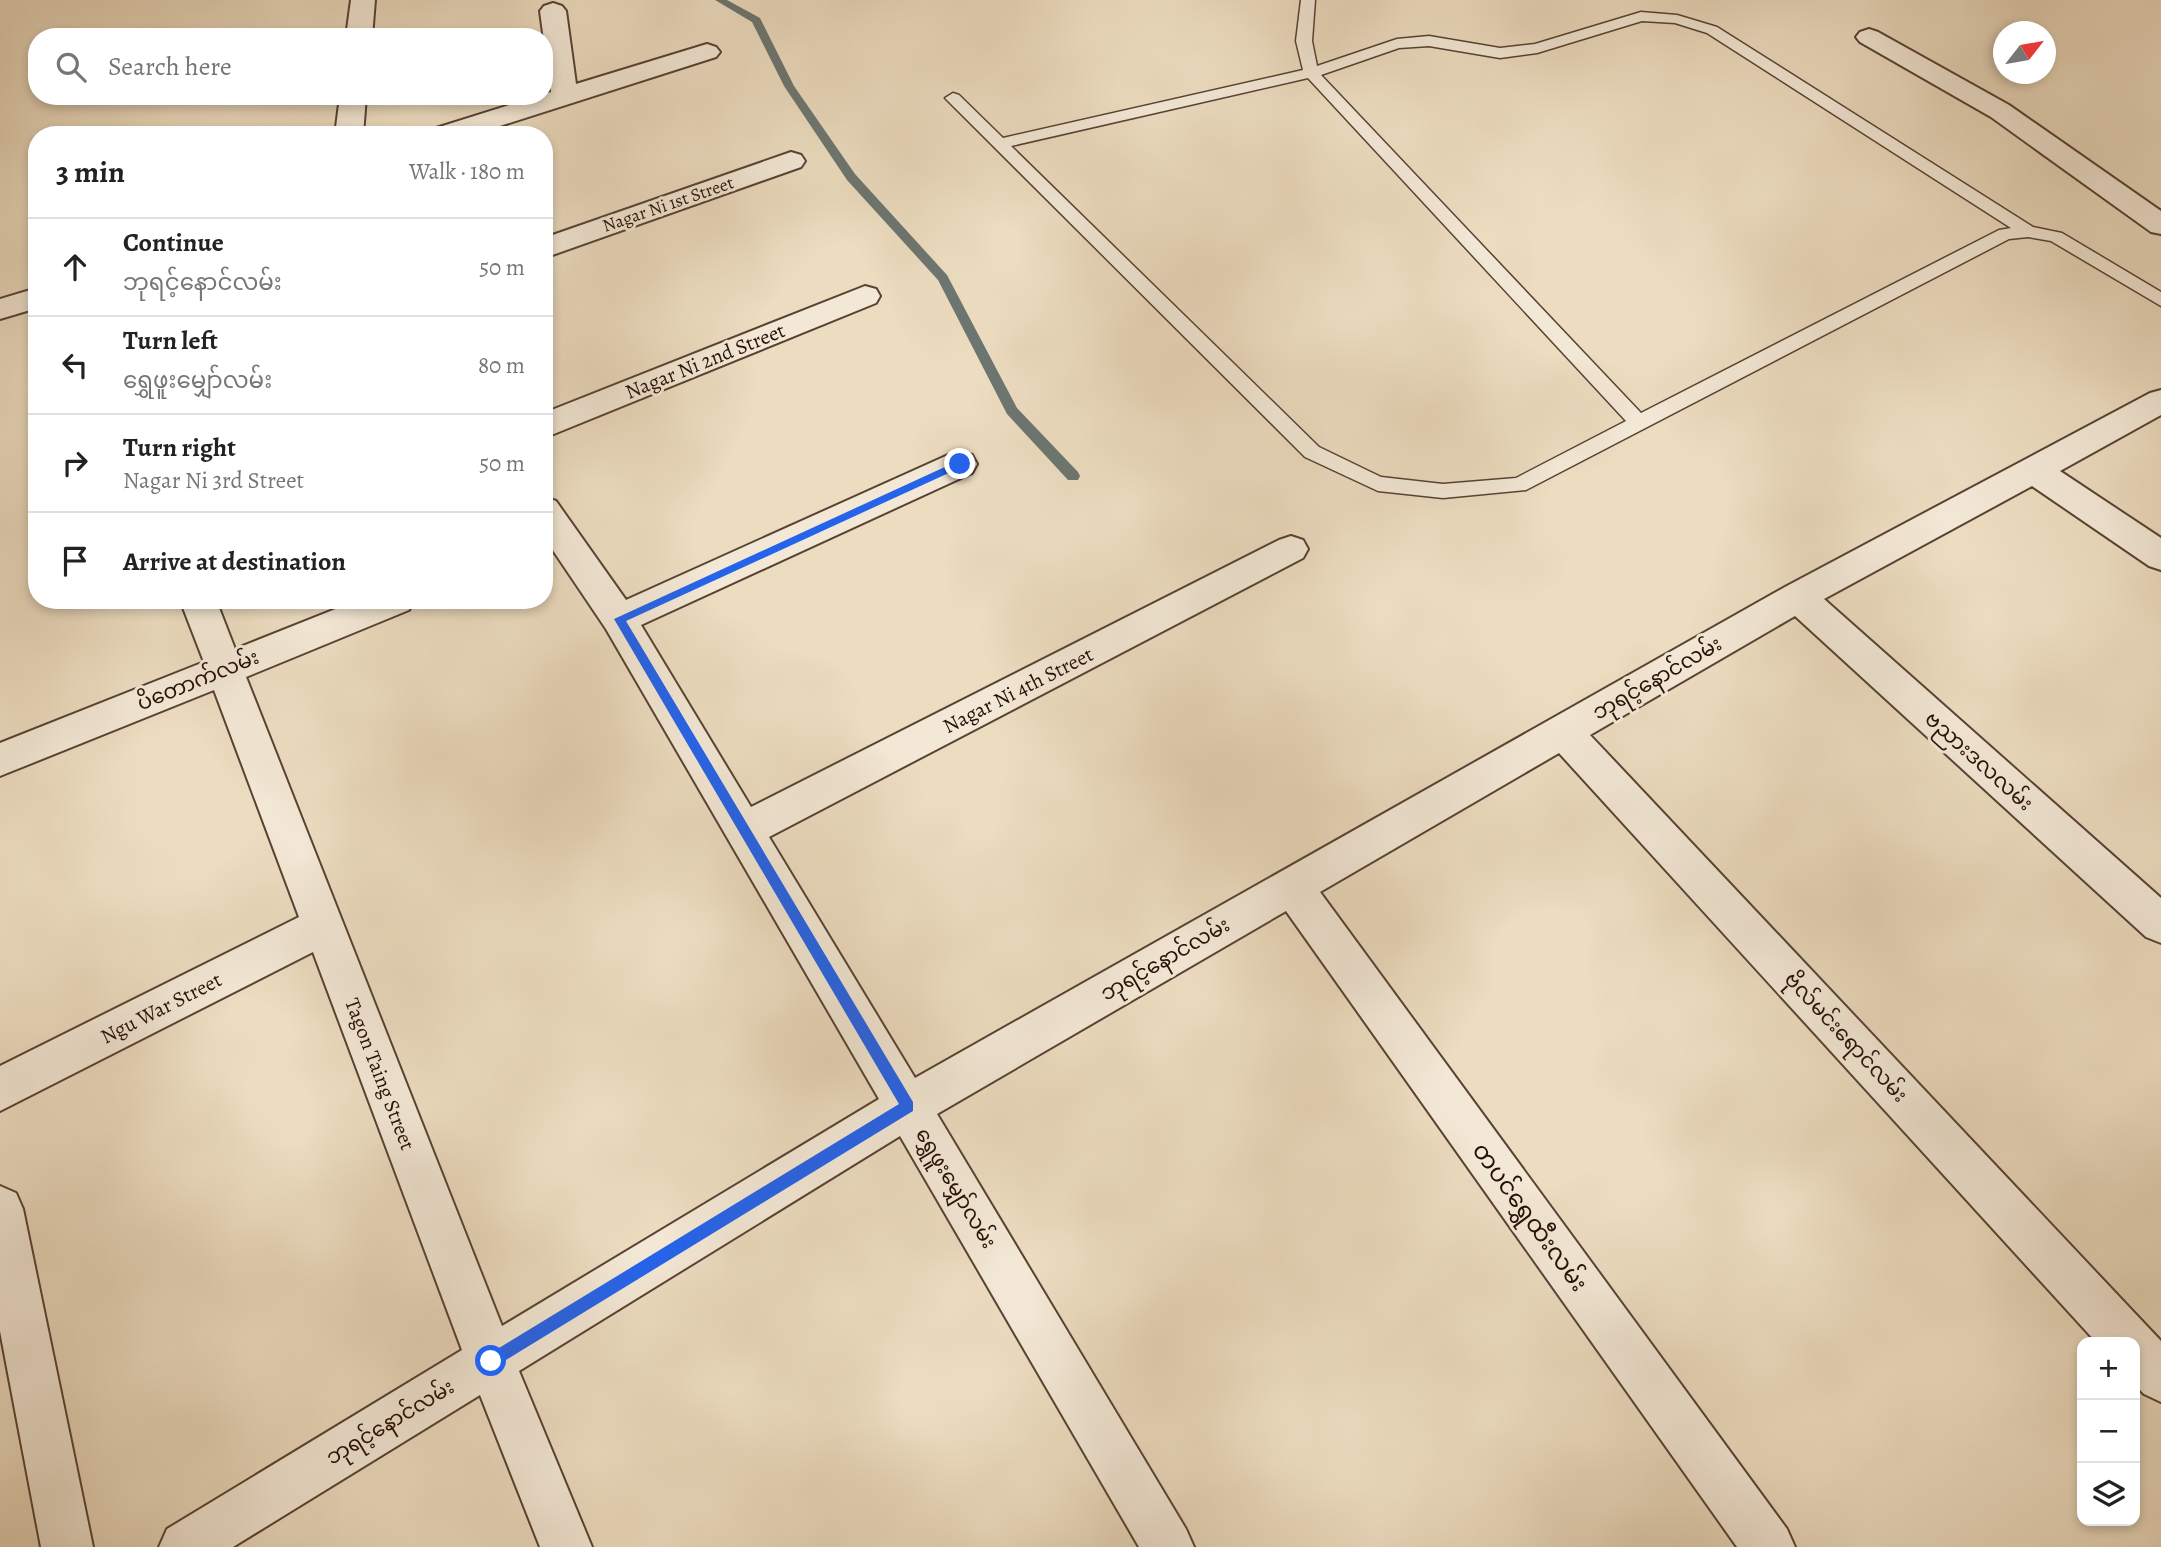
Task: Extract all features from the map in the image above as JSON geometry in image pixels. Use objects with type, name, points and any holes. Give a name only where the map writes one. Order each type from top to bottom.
[{"type":"street","points":[[360,28],[363,0]]},
{"type":"street","points":[[553,11],[565,97]]},
{"type":"street","points":[[1869,37],[2000,111],[2161,225]]},
{"type":"street","points":[[553,101],[707,52]]},
{"type":"street","points":[[350,126],[352,105]]},
{"type":"street","points":[[472,126],[539,105]]},
{"type":"street","name":"Nagar Ni 1st Street","points":[[553,245],[791,161]]},
{"type":"street","name":"Nagar Ni 2nd Street","points":[[553,422],[865,296]]},
{"type":"street","points":[[0,309],[28,301]]},
{"type":"street","name":"ဘုရင့်နောင်လမ်း","points":[[185,1547],[908,1106],[1797,597],[2161,401]]},
{"type":"street","points":[[619,619],[960,464]]},
{"type":"street","points":[[2034,470],[2161,556]]},
{"type":"street","name":"ရွှေဖူးမျှော်လမ်း","points":[[553,532],[619,619],[1168,1547]]},
{"type":"street","name":"Nagar Ni 4th Street","points":[[744,830],[1292,550]]},
{"type":"street","name":"ဗညားဒလလမ်း","points":[[1797,597],[2161,924]]},
{"type":"street","name":"Tagon Taing Street","points":[[201,609],[491,1361],[566,1547]]},
{"type":"street","name":"ပိတောက်လမ်း","points":[[0,760],[374,609]]},
{"type":"street","name":"ဗိုလ်မင်းရောင်လမ်း","points":[[1563,732],[2124,1337]]},
{"type":"street","name":"တပင်ရွှေထီးလမ်း","points":[[1292,886],[1769,1547]]},
{"type":"street","name":"Ngu War Street","points":[[0,1090],[322,926]]},
{"type":"street","points":[[0,1209],[67,1547]]},
{"type":"street","points":[[2140,1354],[2161,1377]]},
{"type":"lane","points":[[1308,0],[1304,41],[1311,73],[1639,423]]},
{"type":"lane","points":[[999,144],[1311,73],[1397,44],[1429,41],[1500,53],[1538,48],[1641,16],[1677,19],[1712,30],[2028,231]]},
{"type":"lane","points":[[953,98],[1312,452],[1378,484],[1443,491],[1519,485],[2005,234],[2028,231],[2056,237],[2161,300]]},
{"type":"waterway","points":[[720,0],[756,20],[789,86],[851,177],[943,278],[1012,411],[1073,476]]},
{"type":"route","points":[[491,1361],[908,1106],[619,619],[960,464]]}]
